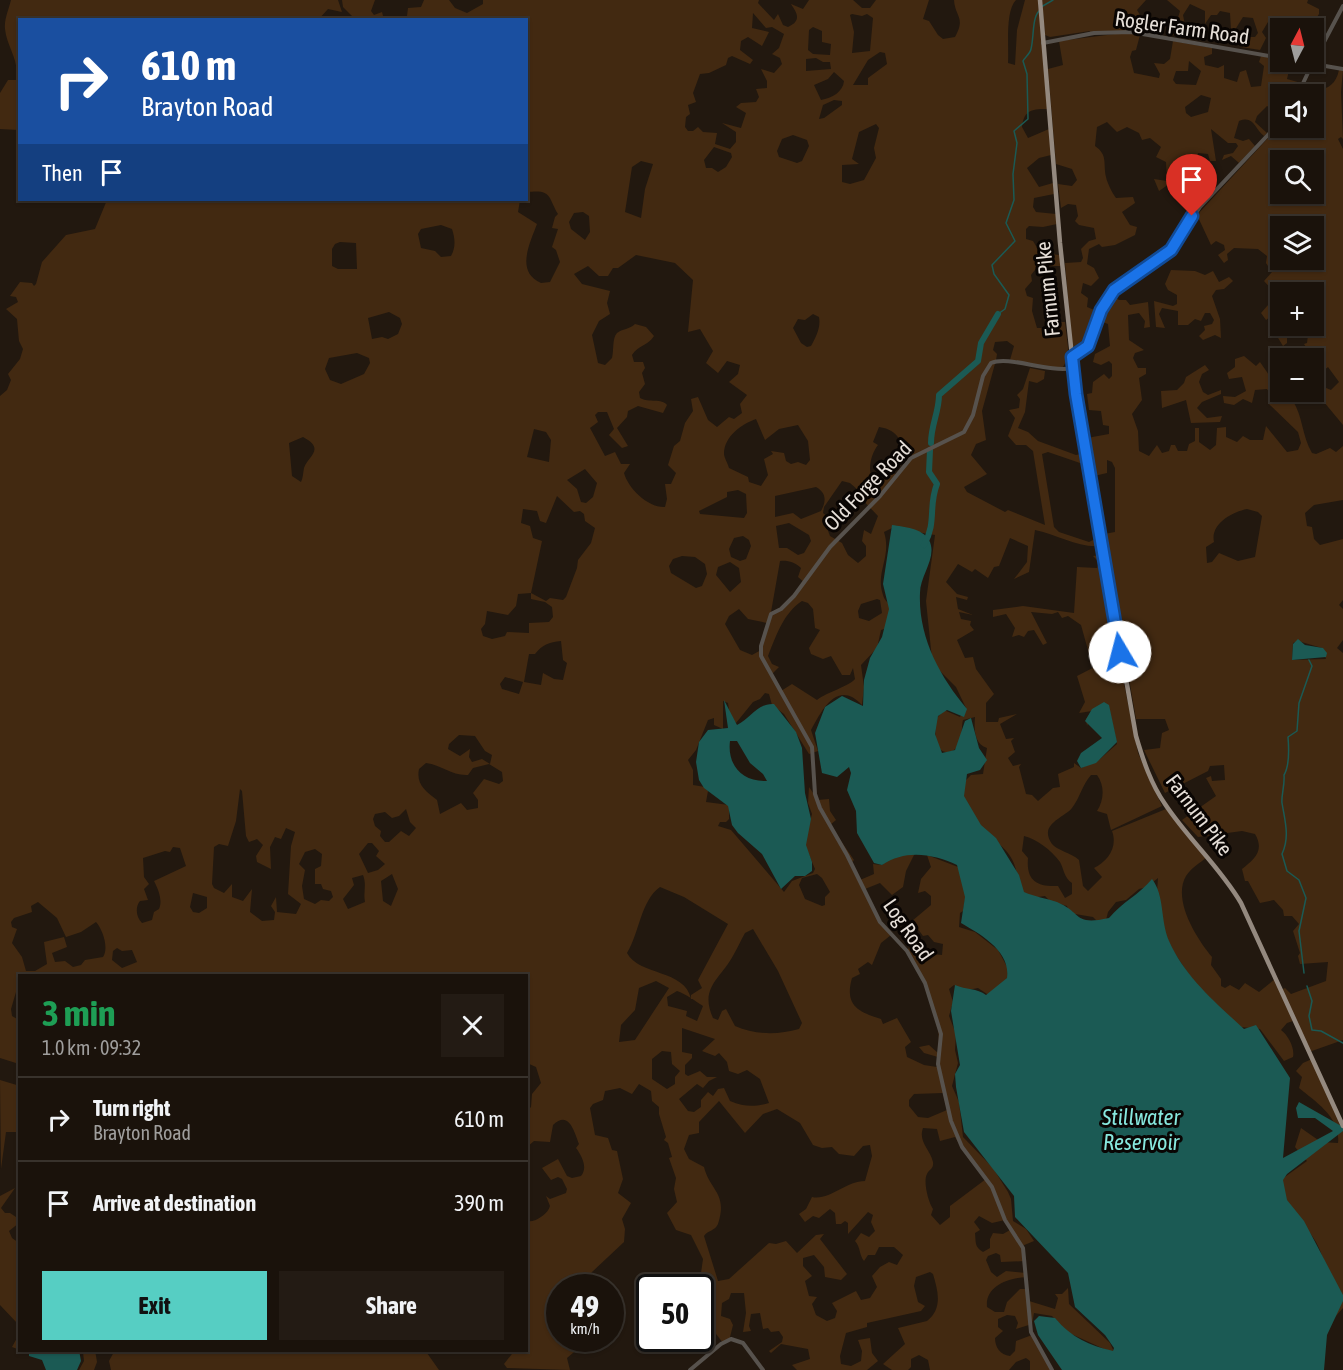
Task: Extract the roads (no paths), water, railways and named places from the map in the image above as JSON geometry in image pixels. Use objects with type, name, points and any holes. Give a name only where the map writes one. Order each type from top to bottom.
[{"type":"main road","name":"Farnum Pike","points":[[1040,0],[1073,368],[1134,730],[1144,762],[1166,805],[1220,871],[1241,903],[1343,1126]]},
{"type":"street","points":[[1324,41],[1343,6]]},
{"type":"street","name":"Rogler Farm Road","points":[[1043,43],[1094,33],[1131,33],[1270,56]]},
{"type":"street","points":[[1324,65],[1343,69]]},
{"type":"street","points":[[1072,357],[1088,346],[1101,310],[1114,290],[1171,250],[1200,207],[1270,133]]},
{"type":"street","name":"Old Forge Road","points":[[771,614],[781,609],[794,596],[830,547],[880,496],[911,458],[963,432],[973,414],[983,376],[991,363],[1006,361],[1052,370],[1073,368]]},
{"type":"street","name":"Log Road","points":[[771,614],[762,644],[761,656],[812,747],[815,794],[820,808],[847,855],[880,922],[907,951],[925,983],[941,1034],[938,1064],[951,1121],[963,1147],[992,1187],[1005,1220],[1023,1248],[1031,1332],[1052,1370]]},
{"type":"street","points":[[690,1370],[721,1344],[731,1339],[743,1343],[763,1370]]},
{"type":"water","name":"Stillwater Reservoir","points":[[892,525],[907,527],[922,533],[929,540],[930,559],[920,593],[923,625],[927,641],[940,670],[967,709],[964,717],[947,710],[938,716],[935,734],[942,753],[955,750],[965,721],[971,718],[979,748],[987,760],[980,770],[967,774],[964,796],[981,825],[996,838],[1019,875],[1024,892],[1057,902],[1084,919],[1097,920],[1109,918],[1152,879],[1159,893],[1169,941],[1192,978],[1244,1029],[1256,1025],[1290,1078],[1283,1158],[1333,1131],[1315,1118],[1298,1118],[1296,1108],[1299,1102],[1343,1127],[1343,1131],[1287,1174],[1283,1180],[1287,1200],[1304,1221],[1343,1295],[1343,1301],[1327,1335],[1324,1370],[1062,1370],[1038,1335],[1034,1321],[1039,1316],[1055,1318],[1081,1340],[1113,1351],[1114,1348],[1105,1335],[1075,1307],[1068,1273],[1015,1217],[1014,1196],[964,1132],[955,1074],[960,1065],[951,1011],[955,985],[986,995],[1007,978],[1004,960],[993,944],[961,923],[965,897],[957,865],[939,858],[920,855],[900,857],[882,865],[874,863],[857,833],[856,811],[847,790],[851,773],[849,767],[837,777],[822,773],[815,733],[825,707],[842,696],[863,706],[864,680],[870,658],[882,637],[889,609],[883,584]]},
{"type":"water","points":[[1298,639],[1305,645],[1323,648],[1327,653],[1326,657],[1292,660],[1293,644]]},
{"type":"water","points":[[724,700],[737,725],[759,708],[774,704],[796,732],[802,748],[805,793],[811,819],[806,845],[812,862],[812,871],[805,876],[795,876],[781,889],[762,854],[732,825],[728,806],[704,788],[699,780],[696,762],[699,742],[708,730],[728,728]],"holes":[[[730,741],[737,741],[750,763],[763,774],[767,781],[750,779],[738,770],[731,758],[730,750]]]},
{"type":"water","points":[[1104,702],[1109,705],[1117,742],[1096,763],[1081,768],[1077,761],[1081,753],[1102,738],[1085,721],[1092,709]]},
{"type":"water","points":[[29,1352],[79,1352],[81,1361],[77,1370],[46,1370],[42,1360],[29,1356]]},
{"type":"waterway","points":[[1041,7],[1053,0]]},
{"type":"waterway","points":[[998,314],[1005,309],[1009,295],[994,274],[992,265],[1015,241],[1006,223],[1014,200],[1013,174],[1017,143],[1014,131],[1028,119],[1027,74],[1023,61],[1030,51],[1035,18],[1039,11]]},
{"type":"waterway","points":[[931,443],[939,395],[978,361],[981,343],[998,314]]},
{"type":"waterway","points":[[924,545],[930,529],[937,484],[929,472],[930,450]]},
{"type":"waterway","points":[[1304,973],[1299,931],[1306,898],[1299,880],[1287,871],[1282,854],[1286,835],[1282,800],[1289,752],[1288,737],[1297,731],[1299,703],[1312,666],[1309,660]]},
{"type":"waterway","points":[[1307,986],[1312,1001],[1309,1016],[1312,1030],[1321,1031],[1343,1043]]}]
